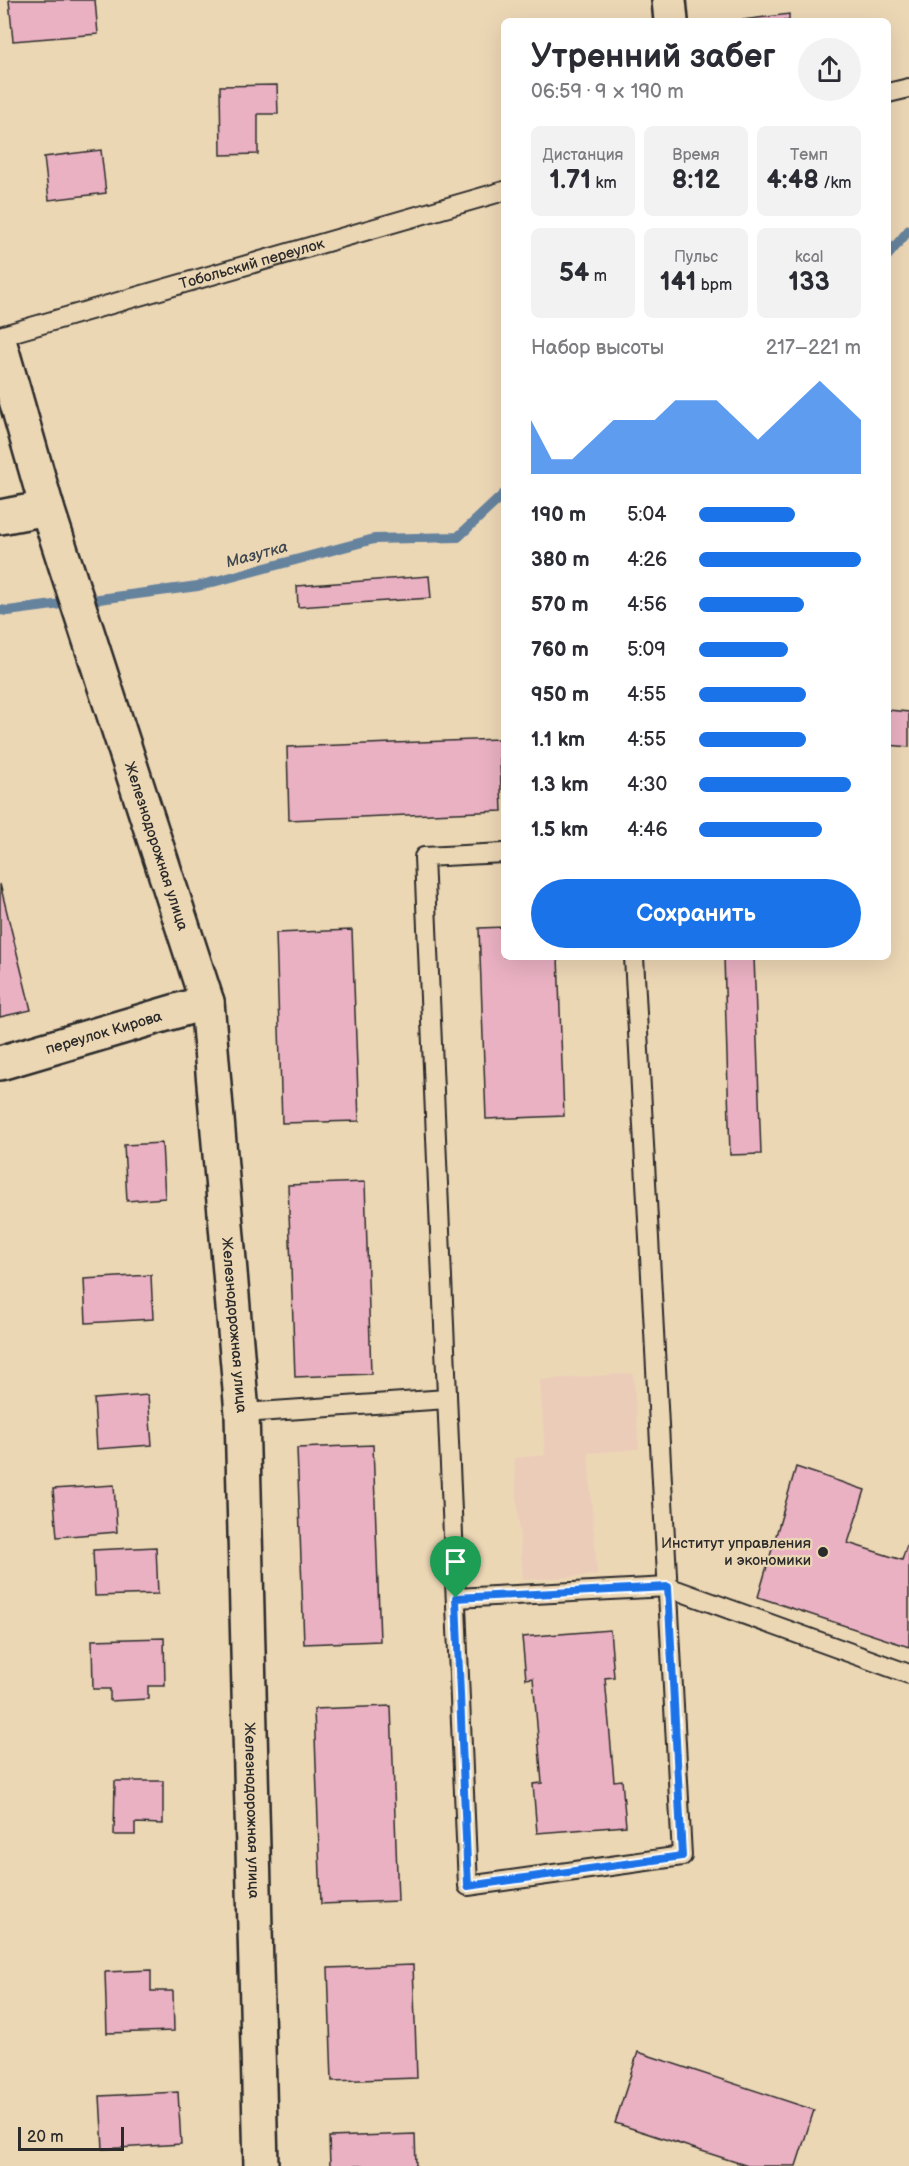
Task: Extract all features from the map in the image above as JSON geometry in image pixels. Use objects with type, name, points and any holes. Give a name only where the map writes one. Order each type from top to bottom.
[{"type":"street","points":[[669,0],[671,18]]},
{"type":"street","name":"Железнодорожная улица","points":[[0,344],[47,508],[207,1002],[242,1413],[261,2166]]},
{"type":"street","points":[[0,517],[47,508]]},
{"type":"street","name":"переулок Кирова","points":[[0,1063],[207,1002]]},
{"type":"lane","points":[[891,92],[909,88]]},
{"type":"lane","name":"Тобольский переулок","points":[[0,336],[501,191]]},
{"type":"lane","points":[[501,853],[424,858],[468,1886],[682,1856],[634,960]]},
{"type":"lane","points":[[242,1413],[447,1399]]},
{"type":"lane","points":[[456,1598],[668,1587],[909,1674]]},
{"type":"shaded area","points":[[633,1373],[639,1449],[588,1453],[597,1575],[523,1580],[514,1458],[545,1455],[540,1380]]},
{"type":"building","points":[[9,0],[95,0],[98,34],[13,41]]},
{"type":"building","points":[[789,14],[789,18],[758,18]]},
{"type":"building","points":[[277,85],[278,114],[258,114],[258,154],[221,155],[220,86]]},
{"type":"building","points":[[101,150],[106,193],[49,200],[44,157]]},
{"type":"building","points":[[429,576],[431,598],[298,607],[297,586]]},
{"type":"building","points":[[891,710],[909,712],[909,747],[891,745]]},
{"type":"building","points":[[499,739],[501,811],[289,820],[287,747]]},
{"type":"building","points":[[0,884],[31,1010],[0,1017]]},
{"type":"building","points":[[501,927],[501,960],[558,960],[564,1116],[486,1119],[479,928]]},
{"type":"building","points":[[352,930],[359,1121],[282,1123],[276,933]]},
{"type":"building","points":[[724,960],[754,960],[761,1154],[730,1155]]},
{"type":"building","points":[[162,1143],[165,1198],[127,1201],[124,1145]]},
{"type":"building","points":[[365,1182],[371,1374],[295,1377],[288,1185]]},
{"type":"building","points":[[151,1275],[153,1319],[86,1323],[84,1279]]},
{"type":"building","points":[[148,1395],[152,1445],[97,1449],[94,1399]]},
{"type":"building","points":[[373,1445],[380,1641],[304,1644],[297,1448]]},
{"type":"building","name":"Институт управления и экономики","points":[[796,1467],[865,1490],[848,1543],[902,1560],[909,1539],[909,1647],[758,1597]]},
{"type":"building","points":[[114,1485],[117,1532],[57,1537],[53,1489]]},
{"type":"building","points":[[156,1547],[158,1594],[95,1596],[93,1550]]},
{"type":"building","points":[[610,1630],[614,1677],[605,1678],[614,1781],[622,1780],[626,1826],[537,1833],[533,1784],[542,1783],[533,1678],[526,1679],[522,1637]]},
{"type":"building","points":[[164,1638],[165,1686],[148,1686],[148,1699],[110,1701],[110,1689],[93,1689],[92,1640]]},
{"type":"building","points":[[391,1706],[398,1901],[321,1904],[314,1709]]},
{"type":"building","points":[[115,1781],[163,1781],[163,1824],[135,1823],[135,1835],[114,1835]]},
{"type":"building","points":[[413,1965],[417,2078],[332,2081],[328,1968]]},
{"type":"building","points":[[151,1970],[151,1991],[173,1991],[174,2031],[107,2033],[105,1972]]},
{"type":"building","points":[[638,2052],[814,2110],[796,2166],[748,2166],[615,2123]]},
{"type":"building","points":[[178,2092],[181,2144],[103,2149],[100,2096]]},
{"type":"building","points":[[415,2134],[416,2166],[330,2166],[329,2137]]},
{"type":"waterway","name":"Мазутка","points":[[891,251],[909,230]]},
{"type":"waterway","name":"Мазутка","points":[[0,610],[8,611],[198,586],[374,539],[458,537],[501,497]]},
{"type":"place","name":"Институт управления и экономики","points":[[823,1552]]},
{"type":"route","points":[[668,1587],[682,1856],[468,1886],[456,1598],[668,1587]]}]
